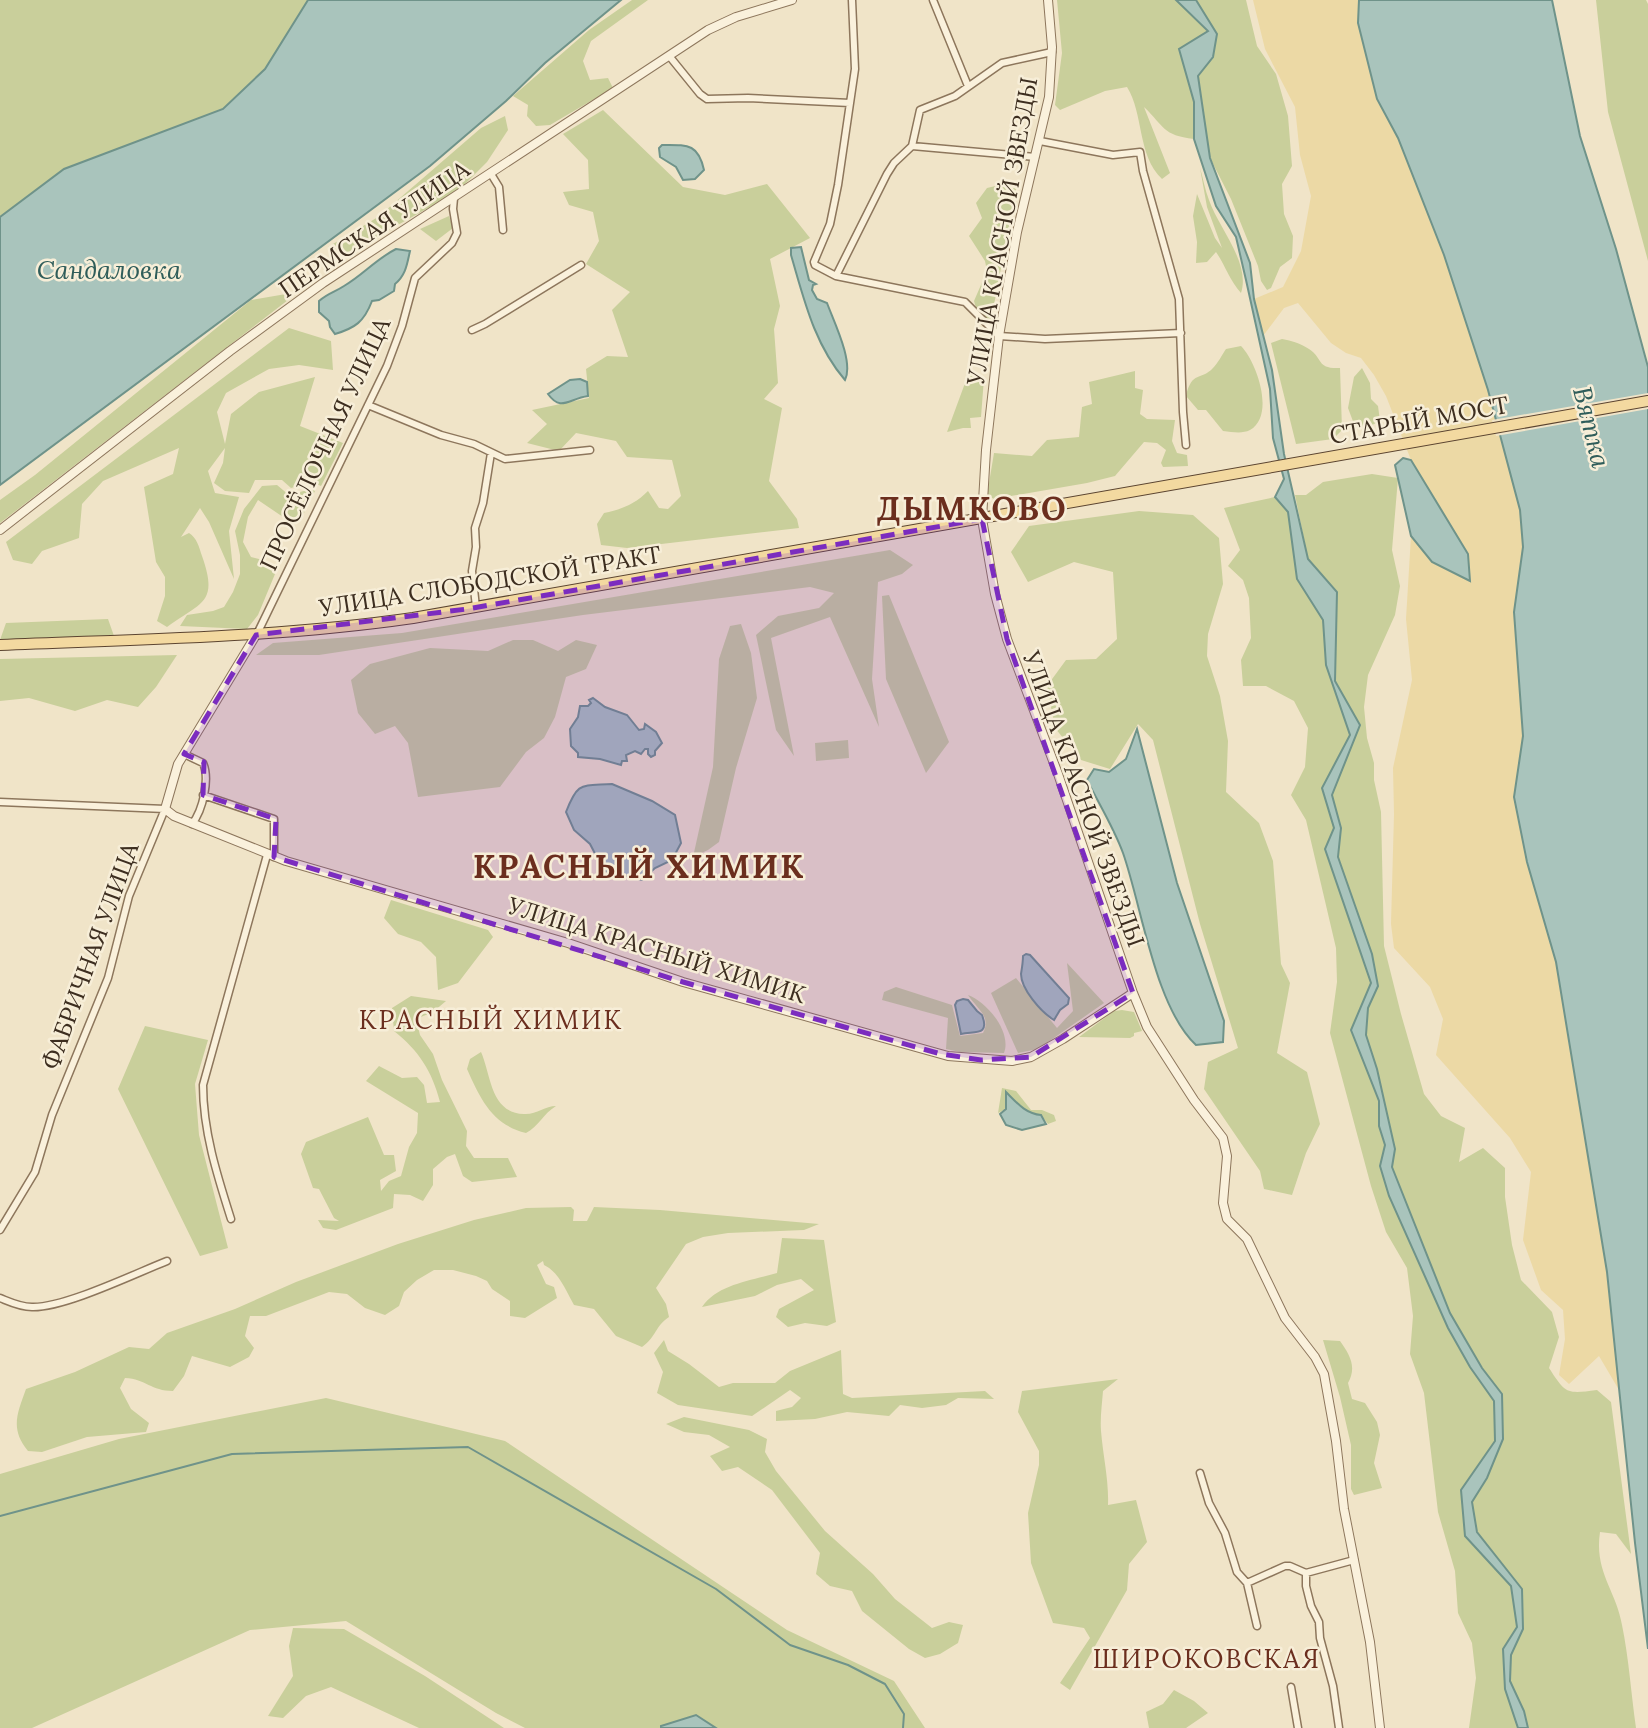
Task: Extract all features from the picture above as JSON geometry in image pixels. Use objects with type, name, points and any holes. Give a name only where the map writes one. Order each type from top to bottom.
[{"type":"main road","name":"СТАРЫЙ МОСТ","points":[[982,519],[1648,401]]},
{"type":"main road","name":"УЛИЦА СЛОБОДСКОЙ ТРАКТ","points":[[0,645],[256,635],[335,629],[982,519]]},
{"type":"street","name":"ПЕРМСКАЯ УЛИЦА","points":[[0,530],[323,283],[708,30],[736,17],[792,0]]},
{"type":"street","points":[[852,0],[855,69],[830,224],[814,261],[817,266],[836,276],[965,302],[999,336],[1045,339],[1181,333]]},
{"type":"street","points":[[933,0],[968,86]]},
{"type":"street","name":"УЛИЦА КРАСНОЙ ЗВЕЗДЫ","points":[[1048,0],[1052,52],[1049,97],[1017,232],[999,336],[986,450],[982,519],[995,594],[1007,639],[1058,774],[1147,1027],[1190,1094],[1223,1138],[1227,1156],[1223,1203],[1227,1219],[1247,1239],[1285,1318],[1315,1357],[1324,1374],[1344,1509],[1370,1642],[1380,1728]]},
{"type":"street","points":[[836,276],[887,174],[894,163],[912,146],[920,110],[955,96],[1002,63],[1052,52]]},
{"type":"street","points":[[670,57],[707,99],[754,98],[850,103]]},
{"type":"street","points":[[1040,142],[1113,155],[1140,152],[1179,299],[1186,445]]},
{"type":"street","points":[[912,146],[1035,157]]},
{"type":"street","points":[[491,174],[499,187],[503,230]]},
{"type":"street","name":"ПРОСЁЛОЧНАЯ УЛИЦА","points":[[256,635],[387,366],[402,326],[415,278],[452,243],[457,233],[454,198]]},
{"type":"street","points":[[471,330],[581,265]]},
{"type":"street","points":[[368,405],[509,459],[590,450]]},
{"type":"street","points":[[476,607],[472,571],[476,547],[475,528],[483,503],[491,453]]},
{"type":"street","points":[[0,802],[165,809],[184,754],[256,635]]},
{"type":"street","points":[[184,754],[200,760],[205,766],[203,795],[198,815],[192,824]]},
{"type":"street","points":[[203,795],[273,818],[276,824],[271,856],[203,1084],[212,1158],[231,1219]]},
{"type":"street","name":"УЛИЦА КРАСНЫЙ ХИМИК","points":[[165,809],[192,824],[271,856],[556,940],[683,982],[878,1037],[964,1058],[1012,1061],[1031,1057],[1133,993]]},
{"type":"street","name":"ФАБРИЧНАЯ УЛИЦА","points":[[0,1230],[35,1172],[52,1115],[108,978],[129,897],[165,809]]},
{"type":"street","points":[[0,1298],[23,1306],[41,1307],[81,1295],[167,1261]]},
{"type":"street","points":[[1200,1474],[1209,1503],[1225,1533],[1237,1572],[1247,1583],[1257,1626]]},
{"type":"street","points":[[1247,1583],[1285,1566],[1306,1573],[1354,1560]]},
{"type":"street","points":[[1306,1573],[1306,1586],[1319,1622],[1320,1638],[1333,1686],[1339,1728]]},
{"type":"street","points":[[1291,1687],[1298,1728]]},
{"type":"highlighted area","points":[[982,519],[1007,639],[1133,993],[1031,1057],[981,1060],[941,1054],[683,982],[274,857],[276,819],[203,795],[204,762],[184,754],[256,635],[467,609]]},
{"type":"green space","points":[[0,0],[308,0],[265,69],[223,109],[64,169],[0,217]]},
{"type":"green space","points":[[632,0],[648,0],[591,41],[583,61],[590,80],[608,78],[613,88],[550,125],[536,126],[527,116],[528,105],[513,96],[589,30]]},
{"type":"green space","points":[[1057,0],[1176,0],[1208,31],[1179,49],[1194,102],[1194,139],[1170,132],[1144,107],[1170,173],[1162,179],[1148,158],[1136,109],[1127,87],[1105,91],[1060,110],[1055,105],[1062,53]]},
{"type":"green space","points":[[1196,0],[1246,0],[1257,46],[1276,74],[1288,116],[1292,166],[1282,184],[1284,214],[1293,236],[1292,258],[1280,267],[1271,288],[1267,290],[1261,281],[1258,266],[1231,199],[1210,158],[1198,76],[1213,57],[1217,34]]},
{"type":"green space","points":[[1596,0],[1646,0],[1648,4],[1648,261],[1608,112]]},
{"type":"green space","points":[[603,110],[683,187],[725,195],[767,184],[810,238],[770,259],[780,306],[774,329],[778,383],[764,399],[782,408],[769,481],[797,519],[799,528],[627,548],[601,545],[597,524],[604,513],[628,505],[648,491],[659,508],[668,509],[681,496],[672,460],[627,457],[616,441],[576,433],[559,451],[527,443],[547,424],[532,410],[589,398],[586,369],[607,356],[628,357],[612,310],[630,292],[586,264],[599,241],[593,212],[569,205],[563,192],[589,189],[588,160],[563,134]]},
{"type":"green space","points":[[505,116],[508,130],[487,162],[457,192],[351,251],[334,256],[328,247],[378,217],[481,128]]},
{"type":"green space","points":[[1200,168],[1213,211],[1238,258],[1243,281],[1241,293],[1216,252],[1207,262],[1196,263],[1197,242],[1193,216],[1197,194],[1215,238],[1222,248],[1207,207]]},
{"type":"green space","points":[[1004,184],[1016,189],[990,326],[979,318],[974,301],[987,271],[985,261],[969,236],[982,218],[976,203],[987,188]]},
{"type":"green space","points":[[449,216],[453,228],[436,241],[420,229]]},
{"type":"green space","points":[[286,294],[288,300],[0,523],[0,500],[35,475],[251,300]]},
{"type":"green space","points":[[289,328],[331,341],[333,370],[299,365],[269,369],[226,393],[217,412],[225,444],[231,414],[259,392],[315,377],[300,426],[343,443],[321,486],[312,482],[291,488],[282,480],[255,480],[249,493],[225,491],[214,483],[223,463],[225,448],[208,471],[215,493],[239,497],[229,531],[234,579],[200,508],[181,537],[189,533],[197,543],[207,572],[207,593],[197,606],[167,627],[157,621],[165,596],[165,577],[156,562],[144,487],[173,474],[179,448],[103,481],[82,504],[79,538],[42,551],[32,564],[13,560],[6,542]]},
{"type":"green space","points":[[1282,339],[1306,347],[1327,367],[1340,368],[1342,430],[1333,439],[1296,444],[1271,343]]},
{"type":"green space","points":[[1241,346],[1257,375],[1263,401],[1262,413],[1258,423],[1250,430],[1223,431],[1206,410],[1198,410],[1186,396],[1191,382],[1209,372],[1226,349]]},
{"type":"green space","points":[[1362,368],[1370,383],[1371,399],[1378,406],[1380,421],[1364,429],[1354,424],[1348,408],[1354,377]]},
{"type":"green space","points":[[1135,371],[1135,388],[1143,390],[1140,414],[1147,419],[1175,420],[1172,441],[1177,453],[1187,455],[1188,466],[1163,467],[1161,463],[1166,450],[1157,443],[1144,442],[1115,476],[994,499],[987,495],[994,453],[1032,456],[1047,440],[1079,437],[1082,407],[1092,404],[1089,382]]},
{"type":"green space","points":[[968,375],[984,378],[981,417],[970,418],[971,428],[947,432]]},
{"type":"green space","points":[[1372,474],[1398,478],[1392,550],[1400,586],[1395,615],[1368,675],[1364,707],[1381,812],[1384,946],[1424,1094],[1441,1116],[1465,1128],[1459,1162],[1483,1148],[1505,1168],[1505,1197],[1512,1245],[1521,1280],[1552,1312],[1559,1337],[1549,1368],[1559,1383],[1568,1390],[1597,1390],[1611,1402],[1631,1554],[1616,1534],[1600,1532],[1599,1546],[1603,1570],[1622,1625],[1636,1728],[1528,1728],[1524,1711],[1510,1681],[1511,1655],[1523,1628],[1522,1589],[1477,1532],[1472,1502],[1487,1478],[1503,1439],[1502,1394],[1482,1368],[1450,1313],[1392,1167],[1395,1149],[1377,1069],[1366,1035],[1368,1008],[1378,986],[1372,954],[1338,857],[1341,828],[1332,795],[1360,725],[1335,681],[1337,592],[1308,559],[1295,495],[1306,495],[1323,482]]},
{"type":"green space","points":[[277,485],[289,495],[311,489],[315,491],[302,517],[286,519],[258,500],[248,517],[243,542],[251,557],[267,561],[275,574],[258,615],[247,629],[180,626],[187,615],[224,607],[240,574],[240,555],[235,531],[244,509],[262,486]]},
{"type":"green space","points":[[1275,497],[1288,512],[1297,579],[1323,620],[1326,665],[1350,736],[1322,788],[1335,828],[1325,849],[1371,983],[1351,1030],[1379,1101],[1379,1126],[1385,1145],[1380,1166],[1389,1196],[1448,1328],[1470,1367],[1494,1401],[1495,1441],[1461,1490],[1466,1536],[1511,1586],[1517,1627],[1503,1649],[1505,1689],[1518,1728],[1469,1728],[1476,1678],[1472,1643],[1458,1613],[1455,1571],[1438,1512],[1424,1393],[1410,1354],[1413,1316],[1407,1268],[1386,1232],[1330,1033],[1337,982],[1336,948],[1306,820],[1291,795],[1305,767],[1308,728],[1294,701],[1266,686],[1243,686],[1241,660],[1251,638],[1249,598],[1243,580],[1228,566],[1240,550],[1224,508]]},
{"type":"green space","points":[[1139,511],[1193,515],[1219,538],[1223,584],[1208,634],[1207,656],[1220,696],[1228,741],[1226,792],[1259,823],[1273,861],[1281,964],[1290,983],[1277,1053],[1307,1072],[1320,1124],[1306,1153],[1292,1195],[1264,1189],[1260,1171],[1204,1089],[1208,1062],[1238,1048],[1200,924],[1153,740],[1138,724],[1110,769],[1081,760],[1055,728],[1047,686],[1066,660],[1096,659],[1117,639],[1113,572],[1074,562],[1028,582],[1011,552],[1029,526]]},
{"type":"green space","points":[[890,550],[913,565],[902,574],[878,582],[872,679],[879,727],[830,617],[771,638],[794,756],[776,730],[756,635],[778,616],[819,608],[834,593],[810,587],[583,615],[319,655],[256,655],[273,643],[402,633]]},
{"type":"green space","points":[[889,595],[949,742],[926,773],[886,679],[882,596]]},
{"type":"green space","points":[[108,619],[114,636],[0,640],[6,623]]},
{"type":"green space","points":[[741,624],[751,653],[757,698],[736,768],[719,842],[693,857],[713,767],[719,659],[730,626]]},
{"type":"green space","points":[[513,640],[533,640],[558,651],[576,640],[597,645],[586,669],[566,677],[555,717],[544,738],[526,752],[500,787],[418,797],[408,743],[395,726],[375,734],[358,713],[351,680],[370,664],[430,648],[488,651]]},
{"type":"green space","points":[[177,655],[156,687],[138,707],[107,700],[75,711],[29,698],[0,701],[0,659]]},
{"type":"green space","points":[[848,740],[849,758],[816,761],[815,743]]},
{"type":"green space","points":[[391,900],[488,930],[493,937],[458,983],[438,990],[436,957],[421,942],[398,934],[384,918]]},
{"type":"green space","points":[[1067,963],[1104,1003],[1038,1049],[1018,1053],[991,993],[1016,978],[1057,1028],[1073,1011]]},
{"type":"green space","points":[[896,987],[952,1005],[960,1036],[983,1033],[986,1022],[982,1012],[968,995],[975,999],[990,1011],[1001,1027],[1006,1045],[1004,1053],[946,1049],[948,1018],[882,1000],[884,992]]},
{"type":"green space","points":[[411,996],[446,1001],[433,1012],[416,1019],[420,1035],[433,1054],[442,1080],[467,1131],[466,1146],[474,1158],[508,1158],[517,1177],[472,1182],[463,1176],[455,1154],[433,1169],[433,1185],[423,1201],[410,1195],[394,1194],[393,1208],[336,1230],[323,1228],[318,1220],[339,1221],[334,1218],[319,1189],[313,1188],[301,1154],[306,1142],[368,1117],[384,1155],[394,1155],[396,1171],[380,1180],[381,1191],[389,1181],[401,1176],[409,1147],[417,1133],[418,1113],[366,1081],[379,1066],[402,1078],[417,1077],[424,1085],[427,1103],[440,1102],[423,1062],[411,1046],[394,1031],[392,1008]]},
{"type":"green space","points":[[1114,1011],[1134,1012],[1142,1031],[1134,1033],[1130,1038],[1079,1037]]},
{"type":"green space","points":[[145,1026],[208,1040],[195,1084],[199,1135],[228,1248],[200,1256],[118,1089]]},
{"type":"green space","points":[[481,1052],[494,1091],[504,1107],[513,1112],[528,1114],[556,1106],[526,1133],[504,1124],[496,1117],[477,1090],[467,1069],[470,1059]]},
{"type":"green space","points":[[1002,1088],[1016,1091],[1031,1110],[1042,1110],[1054,1115],[1056,1121],[1048,1124],[1041,1115],[1027,1111],[1007,1094],[1006,1109],[998,1113]]},
{"type":"green space","points":[[571,1207],[574,1210],[573,1221],[587,1221],[594,1207],[819,1224],[804,1230],[728,1233],[703,1237],[686,1244],[656,1288],[666,1304],[669,1317],[642,1347],[616,1336],[594,1309],[574,1305],[558,1277],[543,1261],[537,1265],[546,1284],[554,1287],[557,1298],[525,1318],[510,1316],[510,1301],[492,1289],[487,1281],[453,1270],[434,1270],[417,1280],[404,1292],[399,1306],[385,1315],[365,1308],[347,1294],[329,1292],[266,1316],[250,1316],[245,1336],[254,1348],[249,1357],[230,1367],[192,1356],[184,1376],[173,1391],[125,1378],[120,1388],[131,1409],[149,1423],[146,1432],[87,1437],[42,1452],[28,1451],[19,1436],[18,1414],[26,1389],[75,1372],[129,1347],[149,1349],[167,1333],[398,1244],[474,1220],[526,1208]]},
{"type":"green space","points":[[782,1238],[824,1240],[836,1322],[827,1326],[805,1323],[788,1327],[776,1317],[779,1309],[814,1290],[801,1279],[777,1285],[755,1296],[702,1307],[726,1288],[777,1273]]},
{"type":"green space","points":[[664,1340],[668,1351],[719,1387],[733,1383],[775,1383],[790,1371],[841,1350],[843,1394],[852,1398],[985,1391],[994,1399],[958,1398],[946,1405],[922,1408],[900,1405],[889,1416],[847,1412],[815,1419],[776,1421],[776,1411],[792,1407],[801,1398],[790,1390],[752,1416],[678,1405],[657,1393],[663,1372],[654,1353]]},
{"type":"green space","points":[[1323,1340],[1340,1341],[1344,1346],[1352,1366],[1348,1383],[1352,1399],[1365,1403],[1377,1422],[1380,1435],[1374,1463],[1382,1488],[1354,1495],[1351,1489],[1351,1445]]},
{"type":"green space","points":[[1118,1379],[1103,1391],[1101,1411],[1108,1505],[1136,1500],[1147,1542],[1129,1564],[1127,1590],[1070,1690],[1060,1683],[1090,1638],[1084,1628],[1053,1623],[1031,1563],[1028,1513],[1039,1465],[1039,1451],[1018,1412],[1022,1391]]},
{"type":"green space","points":[[326,1398],[505,1441],[787,1630],[894,1681],[925,1728],[525,1728],[346,1621],[250,1630],[32,1728],[0,1728],[0,1474],[119,1439]]},
{"type":"green space","points":[[684,1417],[749,1430],[767,1439],[765,1452],[776,1471],[825,1531],[873,1574],[895,1599],[932,1628],[949,1622],[963,1625],[958,1643],[940,1654],[925,1658],[909,1649],[862,1611],[852,1591],[830,1586],[816,1574],[820,1553],[772,1490],[738,1467],[722,1471],[710,1456],[730,1447],[709,1435],[684,1432],[666,1424]]},
{"type":"green space","points":[[293,1628],[344,1629],[425,1676],[504,1728],[419,1728],[331,1687],[306,1696],[283,1718],[268,1716],[293,1676],[289,1646]]},
{"type":"green space","points":[[1174,1690],[1208,1713],[1186,1728],[1149,1728],[1146,1712],[1163,1704]]},
{"type":"sand","points":[[1253,0],[1359,0],[1358,23],[1377,99],[1398,138],[1444,255],[1488,390],[1520,510],[1523,547],[1514,612],[1523,736],[1514,797],[1527,862],[1556,962],[1607,1272],[1619,1390],[1599,1356],[1569,1384],[1559,1375],[1565,1339],[1563,1310],[1541,1290],[1523,1240],[1531,1172],[1510,1138],[1436,1055],[1443,1019],[1430,987],[1394,948],[1391,924],[1393,768],[1412,680],[1406,619],[1411,536],[1432,562],[1469,581],[1468,554],[1411,460],[1386,396],[1361,358],[1346,353],[1331,343],[1298,303],[1284,308],[1263,336],[1254,299],[1283,287],[1301,251],[1311,196],[1300,155],[1295,107],[1265,49]]},
{"type":"water","name":"Сандаловка","points":[[308,0],[621,0],[545,63],[506,101],[430,166],[0,485],[0,217],[64,169],[223,109],[265,69]]},
{"type":"water","points":[[1176,0],[1196,0],[1217,34],[1213,57],[1198,76],[1210,158],[1250,263],[1254,299],[1272,370],[1284,454],[1308,559],[1337,592],[1335,681],[1360,725],[1332,795],[1341,828],[1338,857],[1372,954],[1378,986],[1368,1008],[1366,1035],[1377,1069],[1395,1149],[1392,1167],[1450,1313],[1482,1368],[1502,1394],[1503,1439],[1487,1478],[1472,1502],[1477,1532],[1522,1589],[1523,1629],[1511,1655],[1510,1681],[1524,1711],[1528,1728],[1518,1728],[1505,1689],[1503,1649],[1517,1627],[1511,1586],[1465,1536],[1461,1490],[1495,1441],[1494,1401],[1470,1367],[1448,1328],[1389,1196],[1380,1166],[1385,1145],[1379,1126],[1379,1101],[1351,1030],[1371,983],[1325,849],[1334,828],[1322,788],[1350,735],[1326,665],[1323,620],[1297,579],[1288,512],[1275,497],[1284,479],[1273,438],[1270,389],[1236,237],[1216,206],[1194,139],[1194,102],[1179,49],[1208,31]]},
{"type":"water","name":"Вятка","points":[[1359,0],[1552,0],[1580,136],[1616,249],[1648,367],[1648,1649],[1607,1272],[1556,962],[1527,862],[1514,797],[1523,736],[1514,612],[1523,547],[1520,510],[1488,390],[1444,255],[1398,138],[1377,99],[1358,23]]},
{"type":"water","points":[[662,145],[690,147],[695,150],[704,170],[695,179],[683,180],[676,167],[660,157],[659,148]]},
{"type":"water","points":[[801,247],[809,280],[816,284],[812,290],[817,299],[827,303],[842,342],[847,363],[845,380],[825,351],[806,304],[791,255],[791,248]]},
{"type":"water","points":[[396,249],[410,251],[406,269],[395,284],[394,291],[372,301],[358,323],[335,334],[329,321],[319,312],[319,301],[351,282]]},
{"type":"water","points":[[580,379],[587,382],[588,396],[561,403],[548,394],[570,380]]},
{"type":"water","points":[[1403,458],[1411,460],[1468,554],[1470,581],[1432,562],[1411,536],[1395,465]]},
{"type":"water","points":[[593,698],[605,707],[627,715],[639,730],[644,729],[645,724],[656,732],[662,743],[655,755],[651,757],[648,749],[641,754],[635,751],[626,755],[627,761],[622,761],[621,765],[578,757],[578,753],[571,746],[570,729],[578,717],[580,706],[588,706],[591,703],[589,700]]},
{"type":"water","points":[[1137,729],[1177,883],[1224,1021],[1223,1042],[1196,1045],[1170,1007],[1151,955],[1123,853],[1087,780],[1094,769],[1109,772],[1126,759]]},
{"type":"water","points":[[612,784],[652,801],[675,815],[681,843],[672,860],[655,868],[642,880],[604,871],[590,844],[574,830],[566,812],[574,795],[582,787]]},
{"type":"water","points":[[1030,955],[1069,998],[1068,1004],[1054,1020],[1043,1012],[1024,986],[1021,974],[1023,956]]},
{"type":"water","points":[[963,999],[968,1000],[982,1015],[984,1026],[980,1031],[961,1034],[955,1005]]},
{"type":"water","points":[[1006,1092],[1026,1110],[1041,1115],[1046,1124],[1022,1130],[1006,1125],[1000,1114],[1006,1109]]},
{"type":"water","points":[[696,1715],[716,1728],[661,1728],[661,1726]]},
{"type":"pier","points":[[1648,393],[1648,409],[1496,436],[1492,420]]},
{"type":"waterway","points":[[0,1516],[232,1454],[468,1447],[716,1589],[790,1645],[848,1665],[885,1684],[904,1714],[903,1728]]},
{"type":"district","name":"ДЫМКОВО","points":[[972,508]]},
{"type":"district","name":"КРАСНЫЙ ХИМИК","points":[[639,866]]},
{"type":"district","name":"КРАСНЫЙ ХИМИК","points":[[491,1019]]},
{"type":"district","name":"ШИРОКОВСКАЯ","points":[[1207,1658]]}]
